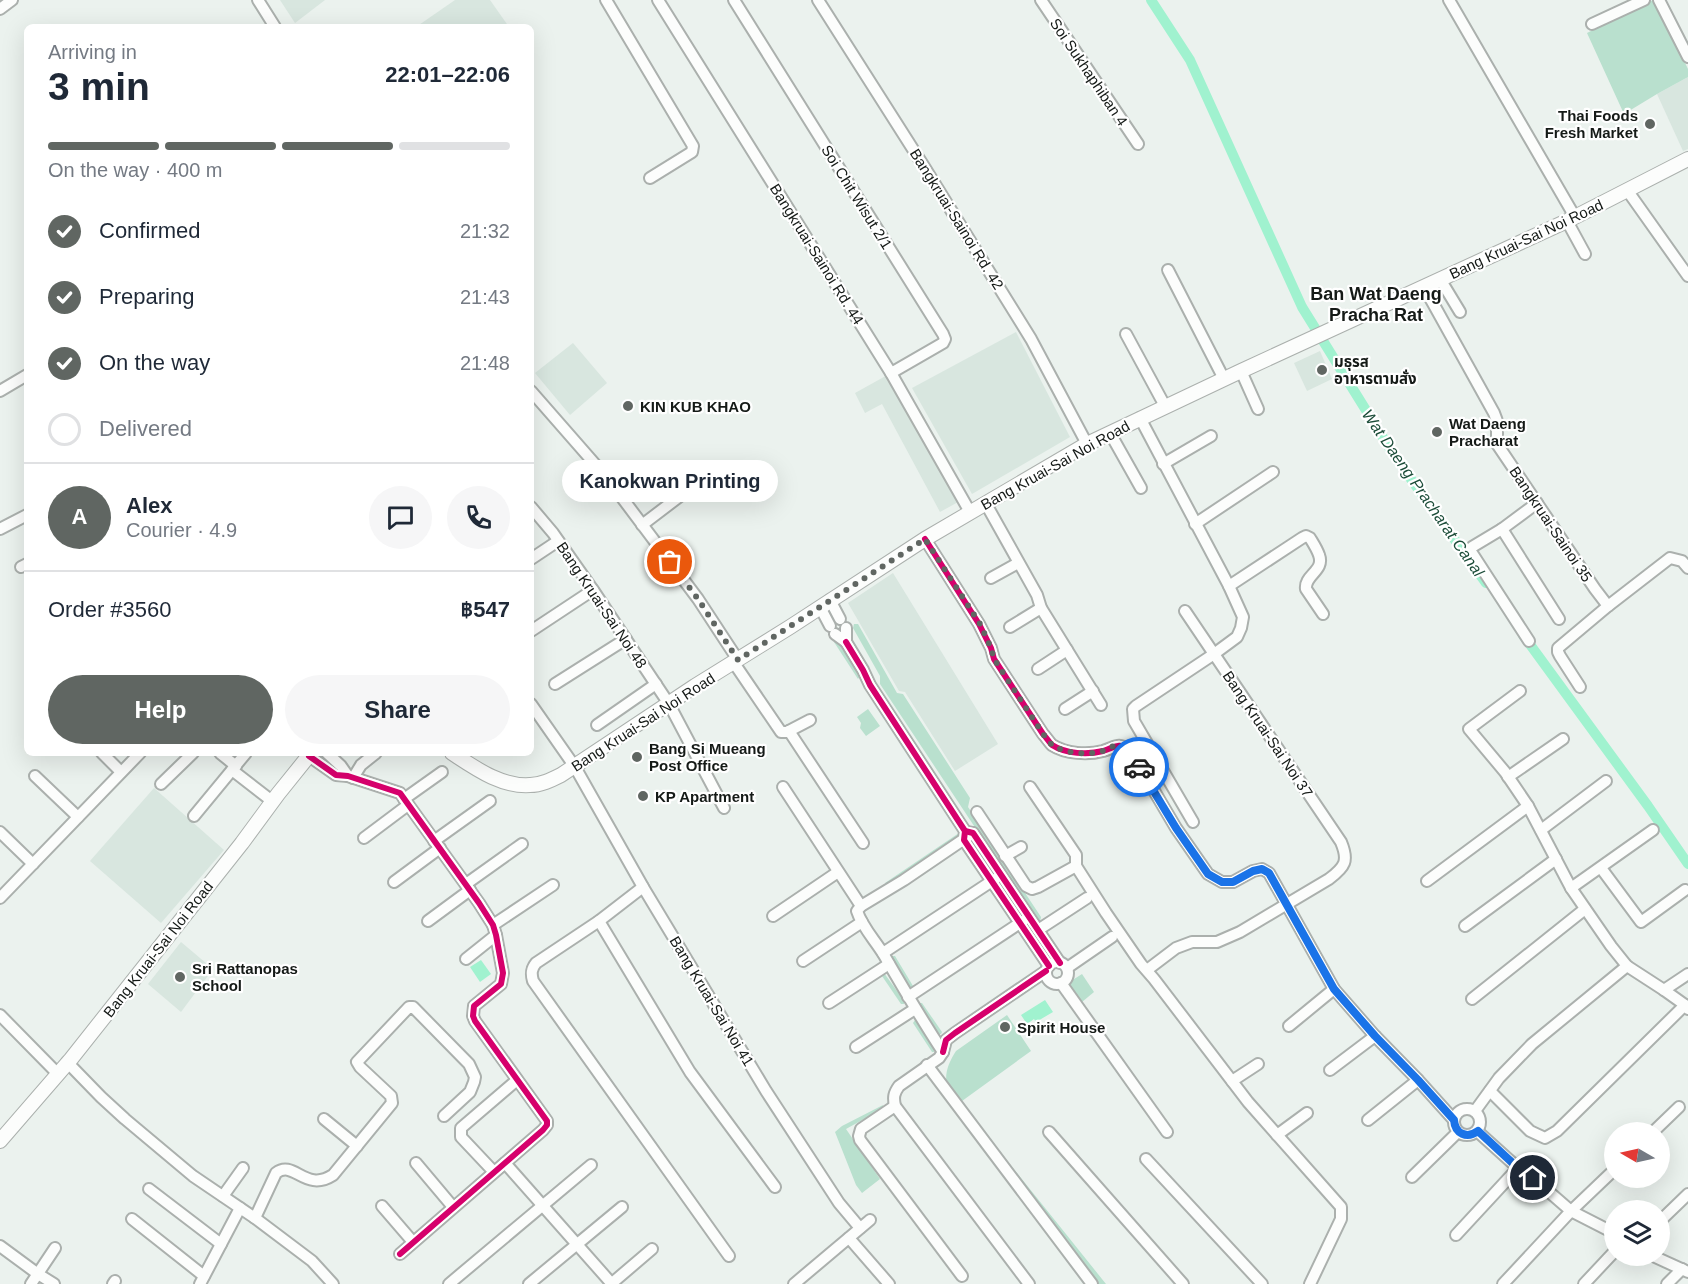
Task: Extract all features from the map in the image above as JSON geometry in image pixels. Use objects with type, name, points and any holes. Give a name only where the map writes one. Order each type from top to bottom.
[{"type":"main road","name":"Bang Kruai-Sai Noi Road","points":[[457,756],[494,778],[529,786],[561,776],[925,539],[1087,444],[1241,370],[1571,219],[1688,159]]},
{"type":"main road","name":"Bang Kruai-Sai Noi Road","points":[[0,1141],[70,1059],[308,756]]},
{"type":"street","points":[[0,9],[12,0]]},
{"type":"street","points":[[258,0],[273,24]]},
{"type":"street","points":[[606,0],[693,146],[692,152],[650,178]]},
{"type":"street","name":"Bangkruai-Sainoi Rd. 44","points":[[658,0],[891,373],[970,512]]},
{"type":"street","name":"Soi Chit Wisut 2/1","points":[[734,0],[943,334],[945,339],[943,344],[891,373]]},
{"type":"street","name":"Bangkruai-Sainoi Rd. 42","points":[[818,0],[1031,339],[1087,444]]},
{"type":"street","name":"Soi Sukhaphiban 4","points":[[1041,0],[1138,144]]},
{"type":"street","points":[[1449,0],[1571,219],[1585,254]]},
{"type":"street","points":[[1592,24],[1644,0]]},
{"type":"street","points":[[1659,0],[1688,57]]},
{"type":"street","points":[[1628,190],[1688,276]]},
{"type":"street","points":[[1168,270],[1224,379]]},
{"type":"street","points":[[1440,279],[1460,312]]},
{"type":"street","name":"Bangkruai-Sainoi 35","points":[[1424,287],[1494,413],[1497,421],[1497,444],[1608,606]]},
{"type":"street","points":[[1126,334],[1165,406]]},
{"type":"street","points":[[1241,370],[1258,409]]},
{"type":"street","points":[[0,391],[24,377]]},
{"type":"street","points":[[534,394],[608,479],[698,599],[781,732],[789,731],[810,720]]},
{"type":"street","name":"Bang Kruai-Sai Noi 37","points":[[1140,418],[1229,586],[1243,617],[1238,637],[1214,654],[1345,850],[1346,858],[1340,870],[1286,905]]},
{"type":"street","points":[[1110,433],[1141,488]]},
{"type":"street","points":[[1163,464],[1211,436]]},
{"type":"street","points":[[1195,524],[1273,472]]},
{"type":"street","points":[[642,525],[705,477]]},
{"type":"street","points":[[1529,641],[1470,550],[1537,503]]},
{"type":"street","points":[[986,504],[1037,595],[1041,608],[1101,705]]},
{"type":"street","name":"Bang Kruai-Sai Noi 48","points":[[534,511],[594,590],[669,704],[724,808]]},
{"type":"street","points":[[0,529],[24,516]]},
{"type":"street","points":[[1502,529],[1559,619]]},
{"type":"street","points":[[1229,586],[1306,536],[1310,538],[1320,560],[1317,571],[1305,584],[1306,589],[1323,614]]},
{"type":"street","points":[[925,539],[980,624],[994,659],[1051,744],[1062,749],[1087,754],[1117,745],[1130,750],[1176,828],[1208,874],[1222,882],[1233,882],[1253,871],[1262,869],[1269,873],[1334,989],[1454,1120],[1458,1132],[1466,1135],[1474,1134],[1480,1127],[1480,1118],[1475,1111],[1462,1110],[1454,1120]]},
{"type":"street","points":[[534,557],[558,541]]},
{"type":"street","points":[[1580,687],[1558,652],[1558,648],[1670,558],[1682,561],[1688,568]]},
{"type":"street","points":[[991,578],[1018,563]]},
{"type":"street","points":[[534,629],[594,590]]},
{"type":"street","points":[[825,604],[843,624],[846,642]]},
{"type":"street","points":[[825,604],[832,630],[846,642],[870,685],[967,834],[991,882],[1047,969],[1049,981],[1055,984],[1061,983],[1067,977],[1063,965],[1002,875],[967,834]]},
{"type":"street","points":[[1010,627],[1041,608]]},
{"type":"street","points":[[1185,611],[1214,654],[1132,709],[1134,721],[1193,822]]},
{"type":"street","points":[[555,684],[626,639]]},
{"type":"street","points":[[1038,669],[1068,650]]},
{"type":"street","points":[[597,725],[656,684]]},
{"type":"street","points":[[1065,709],[1093,691]]},
{"type":"street","points":[[1490,1091],[1530,1131],[1545,1138],[1557,1131],[1686,1007],[1627,966],[1572,888],[1528,806],[1469,729],[1520,691]]},
{"type":"street","name":"Bang Kruai-Sai Noi 41","points":[[534,709],[575,767],[643,887],[766,1091],[839,1203],[860,1228]]},
{"type":"street","points":[[789,731],[863,843]]},
{"type":"street","points":[[1508,777],[1563,739]]},
{"type":"street","points":[[105,756],[121,772]]},
{"type":"street","points":[[0,898],[137,756]]},
{"type":"street","points":[[161,784],[190,756]]},
{"type":"street","points":[[223,756],[272,801]]},
{"type":"street","points":[[194,816],[244,756]]},
{"type":"street","points":[[312,756],[336,775],[350,777],[400,793],[468,887],[495,930],[502,979],[501,984],[474,1006],[474,1016],[479,1028],[546,1118],[547,1125],[400,1254]]},
{"type":"street","points":[[330,756],[350,777]]},
{"type":"street","points":[[350,777],[372,756]]},
{"type":"street","points":[[364,838],[442,772]]},
{"type":"street","points":[[34,776],[78,817]]},
{"type":"street","points":[[1541,830],[1606,781]]},
{"type":"street","points":[[1030,787],[1076,855],[1076,866],[1141,964],[1248,1102],[1339,1204],[1342,1210],[1341,1219],[1310,1284]]},
{"type":"street","points":[[783,788],[861,906]]},
{"type":"street","points":[[394,882],[490,801]]},
{"type":"street","points":[[1427,881],[1528,806]]},
{"type":"street","points":[[977,812],[1026,886],[1032,889],[1038,887],[1076,866]]},
{"type":"street","points":[[1572,888],[1653,830]]},
{"type":"street","points":[[0,832],[33,864]]},
{"type":"street","points":[[943,1052],[862,922],[857,910],[967,834]]},
{"type":"street","points":[[428,921],[522,844]]},
{"type":"street","points":[[1005,856],[1021,847]]},
{"type":"street","points":[[1465,927],[1556,859]]},
{"type":"street","points":[[1601,868],[1641,922],[1685,890]]},
{"type":"street","points":[[773,916],[838,872]]},
{"type":"street","points":[[883,953],[1002,875]]},
{"type":"street","points":[[466,959],[495,930],[553,885]]},
{"type":"street","points":[[643,887],[599,921],[536,963],[531,972],[533,981],[729,1256]]},
{"type":"street","points":[[1038,930],[1087,898]]},
{"type":"street","points":[[1147,970],[1176,948],[1192,942],[1217,942],[1240,932],[1286,905]]},
{"type":"street","points":[[1472,999],[1585,909]]},
{"type":"street","points":[[908,997],[1030,916]]},
{"type":"street","points":[[599,921],[690,1072],[776,1187]]},
{"type":"street","points":[[803,961],[862,922]]},
{"type":"street","points":[[1029,1284],[895,1106],[894,1092],[898,1086],[939,1058],[946,1040],[954,1033],[1054,963],[1063,965],[1112,937]]},
{"type":"street","points":[[829,1003],[889,964]]},
{"type":"street","points":[[1475,1111],[1499,1078],[1532,1044],[1627,966]]},
{"type":"street","points":[[1664,990],[1688,974]]},
{"type":"street","points":[[1061,983],[1167,1132]]},
{"type":"street","points":[[1289,1026],[1334,989]]},
{"type":"street","points":[[255,1218],[279,1170],[289,1168],[312,1181],[326,1180],[333,1175],[357,1146],[392,1100],[391,1096],[357,1062],[409,1007],[413,1008],[463,1058],[473,1071],[474,1082],[470,1092],[444,1116]]},
{"type":"street","points":[[856,1047],[915,1009]]},
{"type":"street","points":[[0,1015],[57,1073]]},
{"type":"street","points":[[1330,1070],[1375,1036]]},
{"type":"street","points":[[67,1062],[125,1119],[193,1176],[255,1218],[312,1261],[333,1284]]},
{"type":"street","points":[[1232,1081],[1258,1064]]},
{"type":"street","points":[[927,1065],[1092,1284]]},
{"type":"street","points":[[494,1172],[461,1137],[460,1130],[517,1080]]},
{"type":"street","points":[[1368,1120],[1418,1080]]},
{"type":"street","points":[[895,1106],[861,1129],[860,1140],[962,1276]]},
{"type":"street","points":[[1663,1122],[1679,1107]]},
{"type":"street","points":[[1277,1135],[1307,1113]]},
{"type":"street","points":[[324,1119],[357,1146]]},
{"type":"street","points":[[1478,1131],[1518,1168],[1571,1211],[1604,1228]]},
{"type":"street","points":[[1049,1132],[1183,1284]]},
{"type":"street","points":[[1412,1177],[1458,1132]]},
{"type":"street","points":[[1146,1159],[1262,1284]]},
{"type":"street","points":[[416,1163],[453,1207]]},
{"type":"street","points":[[505,1163],[612,1284],[652,1249]]},
{"type":"street","points":[[449,1284],[591,1165]]},
{"type":"street","points":[[223,1196],[243,1167]]},
{"type":"street","points":[[1456,1235],[1518,1168]]},
{"type":"street","points":[[1503,1284],[1571,1211],[1604,1180]]},
{"type":"street","points":[[150,1189],[221,1244]]},
{"type":"street","points":[[1670,1211],[1688,1194]]},
{"type":"street","points":[[382,1206],[413,1242]]},
{"type":"street","points":[[529,1284],[622,1207]]},
{"type":"street","points":[[132,1219],[202,1280],[240,1208]]},
{"type":"street","points":[[801,1282],[870,1220]]},
{"type":"street","points":[[849,1238],[888,1284]]},
{"type":"street","points":[[0,1246],[54,1284]]},
{"type":"street","points":[[31,1284],[56,1248]]},
{"type":"street","points":[[1584,1284],[1604,1263]]},
{"type":"street","points":[[1667,1284],[1685,1271],[1670,1264]]},
{"type":"shaded area","points":[[280,0],[325,0],[295,23]]},
{"type":"shaded area","points":[[455,0],[490,0],[507,24],[420,24]]},
{"type":"shaded area","points":[[1654,0],[1688,69],[1688,77],[1624,114],[1587,33]]},
{"type":"shaded area","points":[[1688,77],[1688,149],[1683,151],[1657,94]]},
{"type":"shaded area","points":[[1016,332],[1070,437],[972,494],[912,388]]},
{"type":"shaded area","points":[[573,343],[607,383],[570,415],[535,373]]},
{"type":"shaded area","points":[[1320,351],[1332,379],[1307,391],[1294,363]]},
{"type":"shaded area","points":[[891,373],[960,501],[940,512],[882,404],[865,413],[855,393]]},
{"type":"shaded area","points":[[893,573],[998,744],[955,771],[905,692],[899,691],[848,603]]},
{"type":"shaded area","points":[[854,624],[858,624],[897,693],[903,694],[970,798],[968,807],[1041,917],[1040,922],[1037,921],[880,684],[880,676],[853,628]]},
{"type":"shaded area","points":[[836,639],[860,676],[858,679],[834,642]]},
{"type":"shaded area","points":[[868,709],[880,726],[866,736],[860,728],[861,723],[857,717]]},
{"type":"shaded area","points":[[154,788],[224,850],[161,923],[90,861]]},
{"type":"shaded area","points":[[959,833],[887,884],[885,883]]},
{"type":"shaded area","name":"Sri Rattanopas School","points":[[181,942],[213,969],[181,1012],[148,984]]},
{"type":"shaded area","points":[[892,956],[895,956],[913,986],[912,988],[910,988]]},
{"type":"shaded area","points":[[481,960],[491,974],[480,982],[470,967]]},
{"type":"shaded area","points":[[884,973],[905,1002],[904,1004],[901,1004],[882,976]]},
{"type":"shaded area","points":[[1082,974],[1094,992],[1082,1002],[1070,986],[1071,981]]},
{"type":"shaded area","points":[[1045,1000],[1053,1012],[1036,1022],[1034,1019],[1027,1024],[1021,1015]]},
{"type":"shaded area","points":[[920,1003],[942,1032],[941,1034],[938,1034],[919,1005]]},
{"type":"shaded area","points":[[1007,1015],[1031,1051],[962,1101],[1106,1284],[1096,1284],[947,1087],[948,1068],[956,1051]]},
{"type":"shaded area","points":[[915,1020],[935,1050],[934,1052],[913,1023]]},
{"type":"shaded area","points":[[883,1105],[882,1109],[846,1129],[880,1179],[862,1193],[856,1185],[835,1132]]},
{"type":"waterway","name":"Wat Daeng Pracharat Canal","points":[[1151,0],[1190,60],[1302,307],[1395,457],[1486,583]]},
{"type":"waterway","name":"Wat Daeng Pracharat Canal","points":[[1523,635],[1688,864]]},
{"type":"cycle path","points":[[925,539],[979,624],[994,659],[1051,744],[1077,753],[1103,751],[1116,746],[1130,750],[1176,828],[1208,874],[1222,882],[1233,882],[1253,871],[1262,869],[1269,873],[1334,989],[1454,1120]]},
{"type":"cycle path","points":[[846,642],[870,685],[965,831],[964,840],[1049,966]]},
{"type":"cycle path","points":[[309,756],[336,775],[348,776],[400,793],[479,903],[493,925],[503,973],[501,984],[474,1006],[473,1016],[547,1121],[543,1130],[400,1254]]},
{"type":"cycle path","points":[[965,831],[973,833],[1060,963]]},
{"type":"cycle path","points":[[943,1052],[946,1040],[1046,971]]},
{"type":"way so far","points":[[670,562],[698,599],[738,660],[925,539],[980,624],[994,659],[1051,744],[1062,749],[1087,754],[1117,745],[1123,746],[1130,750],[1139,767]]},
{"type":"place","name":"Thai Foods Fresh Market","points":[[1650,124]]},
{"type":"place","name":"มธุรส อาหารตามสั่ง","points":[[1322,370]]},
{"type":"place","name":"KIN KUB KHAO","points":[[628,406]]},
{"type":"place","name":"Wat Daeng Pracharat","points":[[1437,432]]},
{"type":"place","name":"Kanokwan Printing","points":[[670,562]]},
{"type":"place","name":"Bang Si Mueang Post Office","points":[[637,757]]},
{"type":"place","name":"KP Apartment","points":[[643,796]]},
{"type":"place","name":"Sri Rattanopas School","points":[[180,977]]},
{"type":"place","name":"Spirit House","points":[[1005,1027]]},
{"type":"district","name":"Ban Wat Daeng Pracha Rat","points":[[1376,304]]},
{"type":"route","points":[[1139,767],[1176,828],[1208,874],[1222,882],[1233,882],[1253,871],[1262,869],[1269,873],[1334,989],[1454,1120],[1458,1132],[1470,1135],[1478,1131],[1518,1168],[1533,1178]]}]
